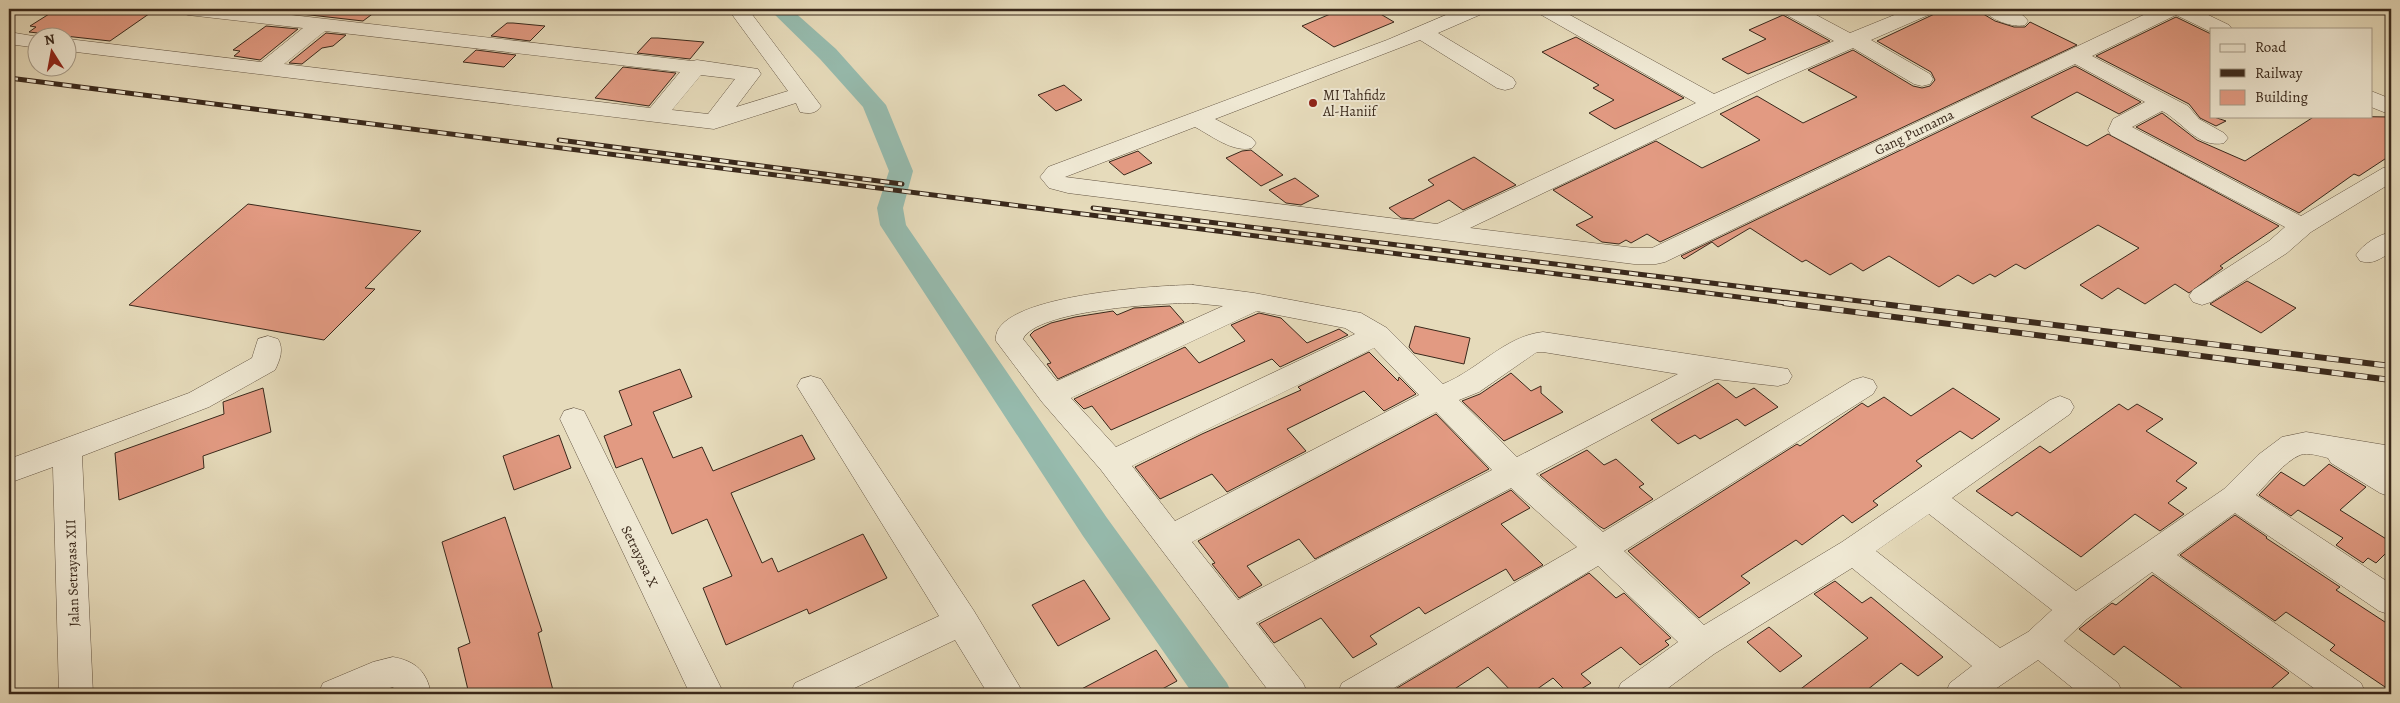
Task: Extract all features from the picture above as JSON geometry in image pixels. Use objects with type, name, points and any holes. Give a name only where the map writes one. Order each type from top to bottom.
[{"type":"street","points":[[188,9],[697,66],[750,74],[722,120]]},
{"type":"street","points":[[78,46],[656,115],[754,124],[805,100],[738,9]]},
{"type":"street","points":[[1476,9],[1197,119],[1056,172],[1052,177],[1062,185],[1068,186],[1440,232],[1712,103],[1851,40],[1926,9]]},
{"type":"street","points":[[1545,9],[1642,63],[1665,73],[1712,103]]},
{"type":"street","points":[[1790,9],[1922,79]]},
{"type":"street","points":[[1993,9],[2018,21]]},
{"type":"street","name":"Gang Purnama","points":[[1440,232],[1644,257],[1656,256],[2172,9]]},
{"type":"street","points":[[2180,9],[2220,28]]},
{"type":"street","points":[[265,68],[320,24]]},
{"type":"street","points":[[1421,32],[1505,83]]},
{"type":"street","points":[[9,38],[28,41]]},
{"type":"street","points":[[2076,55],[2180,111],[2186,121],[2216,138]]},
{"type":"street","points":[[656,115],[697,66]]},
{"type":"street","points":[[2372,98],[2391,108]]},
{"type":"street","points":[[2162,102],[2121,124],[2118,129],[2302,226]]},
{"type":"street","points":[[1197,119],[1244,143]]},
{"type":"street","points":[[2202,296],[2278,247],[2302,226],[2391,174]]},
{"type":"street","points":[[2369,254],[2391,240]]},
{"type":"street","points":[[1291,694],[1112,462],[1052,395],[1010,341],[1009,335],[1011,330],[1022,322],[1064,307],[1098,301],[1193,294],[1254,302],[1352,320],[1377,335],[1512,471],[1601,549],[1702,644]]},
{"type":"street","points":[[1052,395],[1254,302]]},
{"type":"street","points":[[1112,462],[1377,335]]},
{"type":"street","points":[[1171,538],[1439,397],[1469,385],[1526,345],[1534,343],[1711,369],[1778,376]]},
{"type":"street","points":[[9,471],[67,451],[207,395],[265,363],[268,346]]},
{"type":"street","points":[[1233,619],[1512,471],[1711,369]]},
{"type":"street","points":[[810,386],[1007,694]]},
{"type":"street","points":[[1354,694],[1601,549],[1863,387]]},
{"type":"street","points":[[1634,694],[1702,644],[1853,551],[2060,407]]},
{"type":"street","name":"Setrayasa X","points":[[574,419],[707,694]]},
{"type":"street","points":[[1962,694],[1998,667],[2040,642],[2075,609],[2151,554],[2236,497],[2269,463],[2292,444],[2306,443],[2391,457]]},
{"type":"street","points":[[2331,448],[2391,485]]},
{"type":"street","name":"Jalan Setrayasa XII","points":[[67,451],[76,694]]},
{"type":"street","points":[[1929,497],[2075,609]]},
{"type":"street","points":[[2236,497],[2391,601]]},
{"type":"street","points":[[1853,551],[1998,667]]},
{"type":"street","points":[[2151,554],[2349,694]]},
{"type":"street","points":[[807,694],[962,621]]},
{"type":"street","points":[[2040,642],[2106,694]]},
{"type":"street","points":[[335,694],[387,672],[408,683]]},
{"type":"building","points":[[57,9],[156,9],[110,41],[78,37],[78,28],[35,28],[36,27],[30,26]]},
{"type":"building","points":[[288,9],[379,9],[363,21],[284,12]]},
{"type":"building","points":[[1342,9],[1372,9],[1394,22],[1334,47],[1302,26]]},
{"type":"building","points":[[1945,9],[1975,9],[1995,21],[2014,27],[2025,27],[2030,22],[2077,45],[1660,242],[1647,234],[1631,243],[1626,240],[1619,244],[1602,242],[1576,225],[1593,217],[1553,190],[1656,141],[1702,168],[1760,140],[1720,114],[1757,96],[1803,123],[1857,97],[1808,70],[1853,50],[1913,86],[1922,88],[1930,86],[1935,80],[1931,72],[1877,41]]},
{"type":"building","points":[[1783,15],[1830,41],[1748,74],[1722,59],[1766,39],[1749,30]]},
{"type":"building","points":[[2176,17],[2210,34],[2210,118],[2226,121],[2216,126],[2200,118],[2189,104],[2096,56]]},
{"type":"building","points":[[507,23],[545,26],[530,41],[491,36]]},
{"type":"building","points":[[266,26],[298,29],[260,60],[234,56],[240,51],[233,50]]},
{"type":"building","points":[[326,33],[346,35],[333,46],[322,48],[302,64],[289,63]]},
{"type":"building","points":[[1576,37],[1684,98],[1615,129],[1589,113],[1614,100],[1593,88],[1599,85],[1542,52]]},
{"type":"building","points":[[651,38],[704,42],[690,59],[637,53]]},
{"type":"building","points":[[476,50],[516,55],[504,67],[463,62]]},
{"type":"building","points":[[2075,66],[2141,102],[2119,114],[2077,92],[2031,117],[2087,146],[2108,134],[2279,226],[2220,266],[2223,268],[2189,293],[2175,284],[2145,304],[2118,288],[2102,299],[2080,285],[2139,248],[2098,225],[2025,269],[2016,264],[1995,277],[1990,274],[1973,284],[1958,275],[1939,287],[1889,256],[1863,271],[1851,263],[1830,275],[1806,260],[1802,262],[1750,228],[1718,247],[1712,242],[1684,259],[1681,256]]},
{"type":"building","points":[[623,67],[676,73],[649,106],[595,98]]},
{"type":"building","points":[[1064,85],[1082,100],[1056,111],[1038,95]]},
{"type":"building","points":[[2162,113],[2197,140],[2245,161],[2312,118],[2391,117],[2391,155],[2359,176],[2354,174],[2299,213],[2136,127]]},
{"type":"building","points":[[1251,150],[1283,175],[1261,186],[1226,158],[1242,151]]},
{"type":"building","points":[[1138,151],[1152,163],[1124,175],[1109,162]]},
{"type":"building","points":[[1474,157],[1516,185],[1463,210],[1449,200],[1413,219],[1401,218],[1389,208],[1434,185],[1428,180]]},
{"type":"building","points":[[1295,178],[1319,196],[1301,205],[1286,203],[1269,190]]},
{"type":"building","points":[[248,204],[421,231],[365,288],[375,289],[324,340],[129,305]]},
{"type":"building","points":[[2247,281],[2296,308],[2261,333],[2210,304]]},
{"type":"building","points":[[1170,306],[1184,322],[1058,379],[1047,364],[1051,363],[1030,335],[1051,323],[1075,317],[1113,311],[1117,315],[1134,308]]},
{"type":"building","points":[[1259,313],[1281,318],[1307,343],[1339,329],[1348,335],[1280,367],[1272,359],[1111,430],[1092,406],[1084,409],[1074,399],[1185,347],[1199,363],[1245,341],[1231,325]]},
{"type":"building","points":[[1415,326],[1470,338],[1464,364],[1414,353],[1409,347]]},
{"type":"building","points":[[1369,352],[1398,381],[1399,377],[1416,394],[1384,411],[1364,391],[1287,429],[1306,451],[1227,492],[1212,474],[1160,499],[1135,467],[1202,434],[1301,390],[1298,387]]},
{"type":"building","points":[[680,369],[692,397],[653,412],[673,458],[702,447],[713,471],[802,435],[815,459],[731,493],[762,563],[772,558],[778,572],[863,534],[887,578],[809,614],[807,609],[726,645],[703,588],[732,576],[707,519],[672,534],[642,458],[616,468],[604,436],[632,425],[619,391]]},
{"type":"building","points":[[1511,373],[1531,391],[1541,386],[1541,393],[1563,412],[1504,441],[1462,401],[1480,394]]},
{"type":"building","points":[[1718,383],[1736,398],[1754,388],[1778,407],[1745,426],[1737,419],[1700,439],[1695,435],[1678,444],[1651,420]]},
{"type":"building","points":[[263,388],[271,432],[203,456],[204,468],[119,500],[115,453],[224,414],[223,402]]},
{"type":"building","points":[[1953,388],[2000,419],[1972,439],[1960,431],[1916,461],[1922,466],[1873,501],[1878,505],[1852,523],[1843,515],[1802,545],[1796,540],[1741,576],[1750,583],[1699,618],[1628,551],[1797,444],[1800,446],[1862,403],[1868,407],[1884,397],[1911,416]]},
{"type":"building","points":[[2119,404],[2128,410],[2137,404],[2163,419],[2146,431],[2197,463],[2176,481],[2187,488],[2168,503],[2184,514],[2160,531],[2135,514],[2081,557],[2017,512],[2012,516],[1976,491],[2040,446],[2050,453]]},
{"type":"building","points":[[1436,414],[1489,469],[1315,559],[1299,539],[1247,566],[1262,585],[1239,598],[1212,564],[1215,563],[1198,541]]},
{"type":"building","points":[[559,435],[571,468],[514,490],[503,456]]},
{"type":"building","points":[[1587,450],[1604,465],[1616,459],[1644,484],[1639,487],[1653,499],[1604,529],[1599,526],[1540,475]]},
{"type":"building","points":[[2329,464],[2366,487],[2340,510],[2391,542],[2391,548],[2376,563],[2368,558],[2363,563],[2336,545],[2343,538],[2298,510],[2291,516],[2259,495],[2281,472],[2304,486]]},
{"type":"building","points":[[1511,490],[1530,508],[1501,524],[1543,565],[1514,581],[1506,569],[1425,614],[1419,607],[1370,636],[1377,644],[1353,658],[1321,618],[1274,643],[1259,624]]},
{"type":"building","points":[[2235,515],[2340,587],[2336,590],[2391,626],[2391,691],[2330,650],[2335,645],[2286,612],[2275,621],[2180,555]]},
{"type":"building","points":[[505,517],[542,631],[538,633],[554,694],[469,694],[458,648],[470,643],[442,542]]},
{"type":"building","points":[[1589,573],[1616,598],[1624,593],[1671,638],[1665,641],[1669,645],[1640,665],[1621,647],[1581,674],[1591,683],[1573,694],[1569,694],[1553,678],[1530,694],[1514,694],[1488,667],[1447,694],[1387,694]]},
{"type":"building","points":[[2153,575],[2289,673],[2265,694],[2190,694],[2124,646],[2114,655],[2079,629],[2112,603],[2116,605]]},
{"type":"building","points":[[1084,580],[1110,619],[1058,646],[1032,605]]},
{"type":"building","points":[[1835,581],[1862,603],[1871,597],[1943,657],[1918,676],[1901,663],[1862,694],[1794,694],[1868,638],[1814,594]]},
{"type":"building","points":[[1769,627],[1802,656],[1780,672],[1747,642]]},
{"type":"building","points":[[1156,650],[1177,681],[1153,694],[1072,694]]},
{"type":"waterway","points":[[779,9],[828,54],[874,105],[901,171],[890,208],[893,225],[1095,527],[1214,694]]},
{"type":"railway","points":[[9,78],[1794,304]]},
{"type":"railway","points":[[559,140],[902,184]]},
{"type":"railway","points":[[1093,208],[1884,304]]},
{"type":"railway","points":[[1784,303],[2391,380]]},
{"type":"railway","points":[[1874,303],[2391,366]]},
{"type":"place","name":"MI Tahfidz Al-Haniif","points":[[1313,103]]}]
